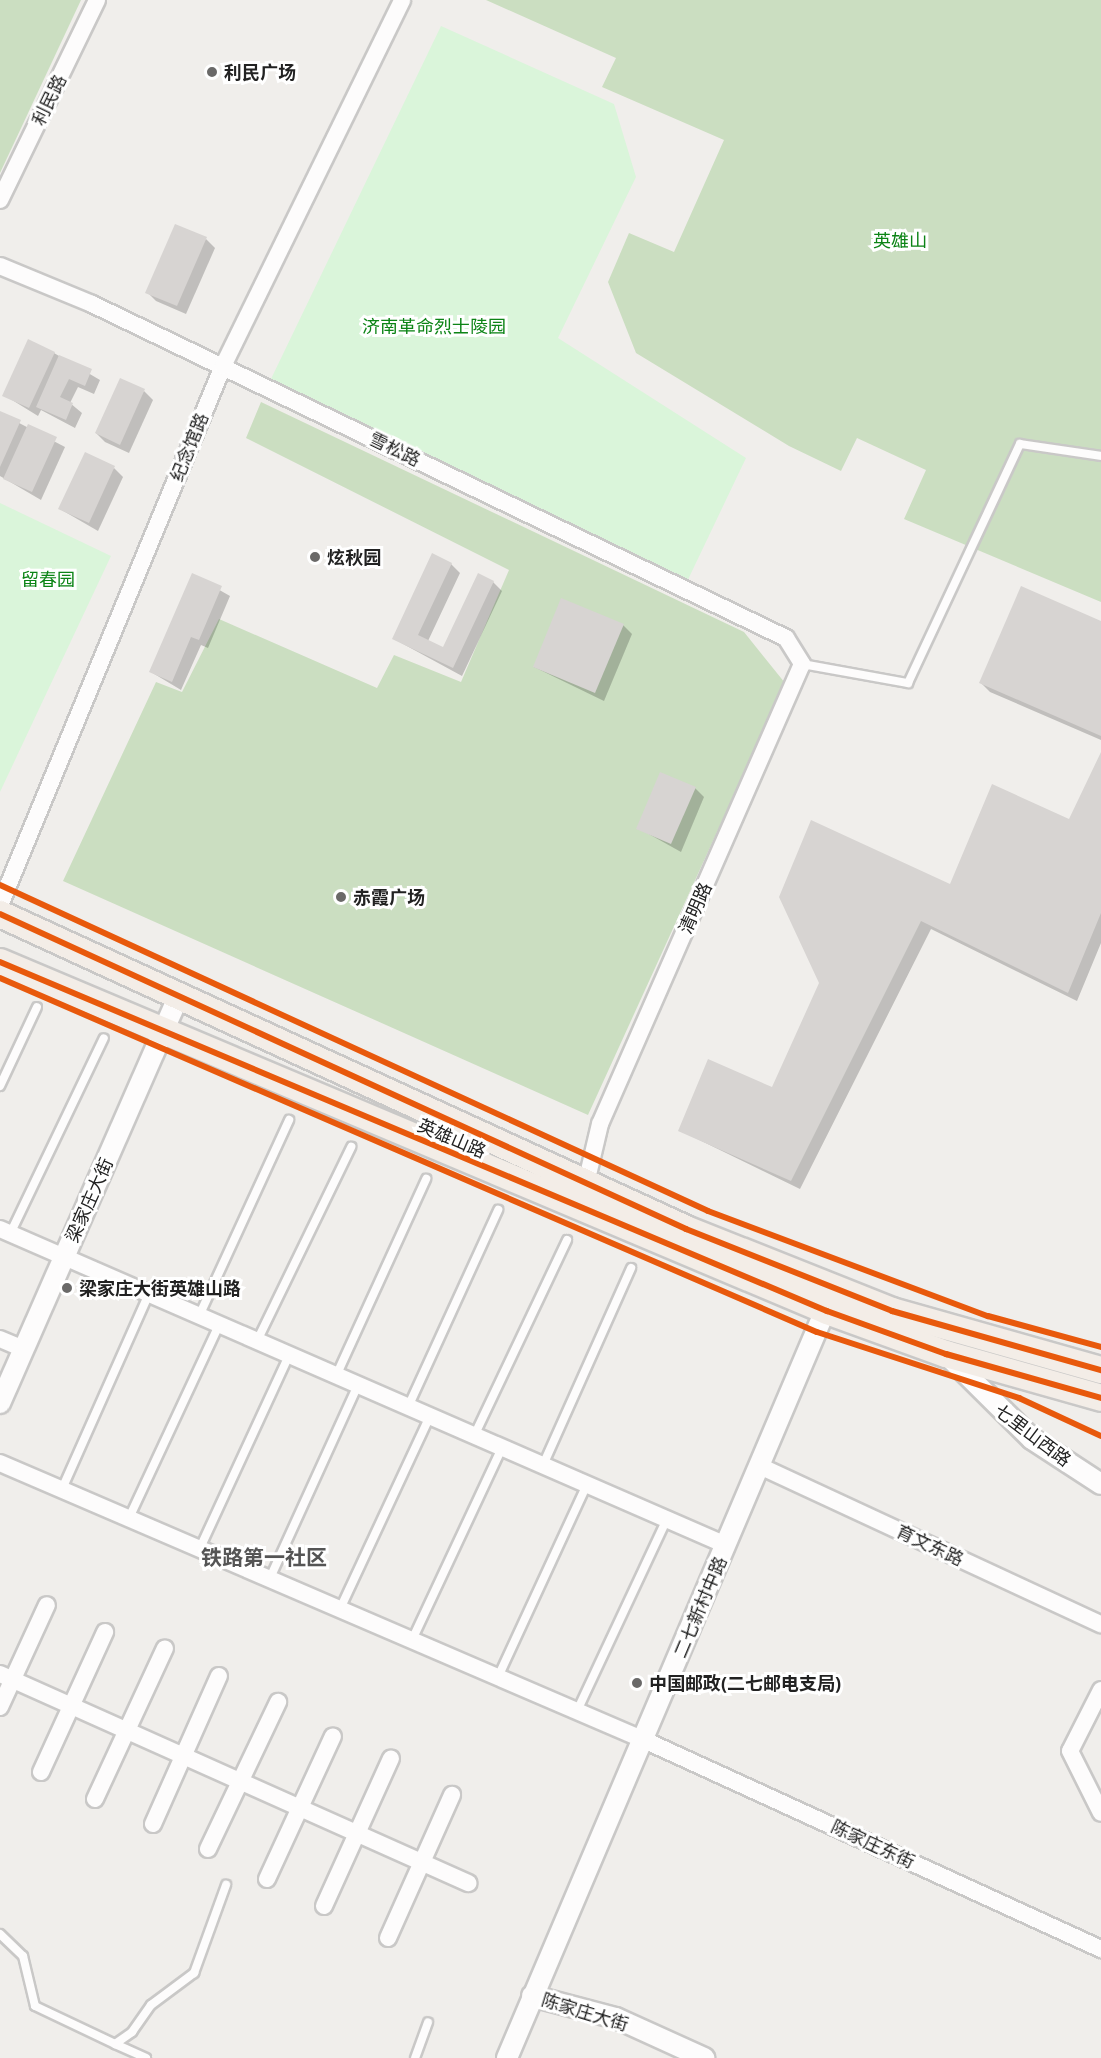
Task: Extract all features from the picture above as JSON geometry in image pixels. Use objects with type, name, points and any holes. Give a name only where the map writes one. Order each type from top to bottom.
[{"type":"main road","name":"英雄山路","points":[[0,914],[586,1183],[945,1354],[1101,1398]]},
{"type":"main road","name":"英雄山路","points":[[0,962],[163,1033],[830,1299],[892,1311],[1101,1370]]},
{"type":"street","name":"利民路","points":[[0,200],[97,0]]},
{"type":"street","name":"纪念馆路","points":[[0,905],[223,366],[402,0]]},
{"type":"street","name":"雪松路","points":[[0,266],[223,366],[786,638],[801,664]]},
{"type":"street","name":"清明路","points":[[586,1183],[600,1124],[801,664]]},
{"type":"street","name":"梁家庄大街","points":[[0,1403],[179,996]]},
{"type":"street","points":[[5,1231],[726,1545]]},
{"type":"street","name":"二七新村中路","points":[[507,2058],[830,1299]]},
{"type":"street","points":[[0,1339],[24,1349]]},
{"type":"street","name":"七里山西路","points":[[945,1354],[1032,1439],[1101,1484]]},
{"type":"street","name":"陈家庄东街","points":[[0,1463],[644,1740],[1101,1949]]},
{"type":"street","name":"育文东路","points":[[760,1466],[1101,1624]]},
{"type":"street","points":[[0,1707],[6,1677],[47,1605]]},
{"type":"street","points":[[41,1772],[105,1632]]},
{"type":"street","points":[[95,1799],[124,1730],[165,1648]]},
{"type":"street","points":[[153,1824],[219,1676]]},
{"type":"street","points":[[6,1677],[468,1883]]},
{"type":"street","points":[[1101,1690],[1070,1751],[1101,1813]]},
{"type":"street","points":[[208,1849],[278,1702]]},
{"type":"street","points":[[267,1879],[333,1736]]},
{"type":"street","points":[[324,1906],[391,1758]]},
{"type":"street","points":[[388,1938],[452,1795]]},
{"type":"street","name":"陈家庄大街","points":[[532,1996],[616,2018],[704,2058]]},
{"type":"lane","points":[[801,664],[908,683],[1020,444],[1101,456]]},
{"type":"lane","points":[[0,1086],[37,1007]]},
{"type":"lane","points":[[5,1231],[104,1038]]},
{"type":"lane","points":[[199,1316],[289,1120]]},
{"type":"lane","points":[[257,1341],[351,1147]]},
{"type":"lane","points":[[336,1376],[426,1179]]},
{"type":"lane","points":[[408,1407],[498,1210]]},
{"type":"lane","points":[[474,1436],[567,1240]]},
{"type":"lane","points":[[543,1465],[631,1268]]},
{"type":"lane","points":[[62,1489],[149,1294]]},
{"type":"lane","points":[[129,1518],[219,1325]]},
{"type":"lane","points":[[200,1548],[289,1355]]},
{"type":"lane","points":[[270,1578],[358,1385]]},
{"type":"lane","points":[[340,1608],[430,1416]]},
{"type":"lane","points":[[412,1640],[502,1448]]},
{"type":"lane","points":[[498,1677],[587,1484]]},
{"type":"lane","points":[[578,1711],[667,1520]]},
{"type":"lane","points":[[115,2044],[132,2032],[152,2005],[194,1973],[226,1885]]},
{"type":"lane","points":[[0,1935],[23,1956],[35,2006],[146,2058]]},
{"type":"lane","points":[[415,2058],[428,2022]]},
{"type":"green space","points":[[0,0],[81,0],[0,173]]},
{"type":"green space","name":"英雄山","points":[[486,0],[1101,0],[1101,602],[904,519],[926,470],[857,438],[841,471],[789,446],[636,353],[608,282],[629,233],[674,252],[724,140],[602,87],[616,58]]},
{"type":"green space","name":"济南革命烈士陵园","points":[[441,26],[614,104],[636,177],[558,338],[746,458],[684,588],[270,381]]},
{"type":"green space","points":[[261,402],[744,632],[785,683],[588,1115],[63,881],[156,682],[182,692],[219,619],[377,688],[394,655],[461,682],[509,570],[246,438]]},
{"type":"green space","name":"留春园","points":[[0,503],[111,556],[0,792]]},
{"type":"building","points":[[175,224],[207,237],[177,306],[145,293]]},
{"type":"building","points":[[28,339],[55,352],[29,408],[2,396]]},
{"type":"building","points":[[59,355],[92,369],[85,386],[69,379],[60,397],[73,403],[66,420],[36,407]]},
{"type":"building","points":[[120,378],[145,389],[120,445],[95,433]]},
{"type":"building","points":[[0,411],[21,420],[0,467]]},
{"type":"building","points":[[28,424],[57,437],[32,492],[3,479]]},
{"type":"building","points":[[85,452],[115,466],[89,523],[58,509]]},
{"type":"building","points":[[432,553],[452,563],[418,635],[443,647],[478,573],[494,581],[453,668],[392,639]]},
{"type":"building","points":[[192,573],[222,586],[199,640],[191,637],[172,682],[149,672]]},
{"type":"building","points":[[1021,586],[1101,621],[1101,736],[979,683]]},
{"type":"building","points":[[561,598],[624,624],[595,693],[533,667]]},
{"type":"building","points":[[1101,752],[1101,913],[1068,993],[921,921],[791,1181],[678,1131],[708,1059],[772,1087],[819,983],[779,897],[811,820],[950,884],[992,784],[1069,819]]},
{"type":"building","points":[[660,772],[696,787],[671,844],[636,829]]},
{"type":"cycle path","points":[[0,885],[708,1211],[988,1316],[1101,1347]]},
{"type":"cycle path","points":[[0,914],[686,1229],[892,1311],[1101,1370]]},
{"type":"cycle path","points":[[0,962],[827,1311],[946,1354],[1101,1398]]},
{"type":"cycle path","points":[[0,978],[817,1332],[1019,1398],[1101,1436]]},
{"type":"place","name":"利民广场","points":[[212,72]]},
{"type":"place","name":"炫秋园","points":[[315,557]]},
{"type":"place","name":"赤霞广场","points":[[341,897]]},
{"type":"place","name":"梁家庄大街英雄山路","points":[[67,1288]]},
{"type":"place","name":"中国邮政(二七邮电支局)","points":[[637,1683]]},
{"type":"district","name":"铁路第一社区","points":[[264,1557]]}]
